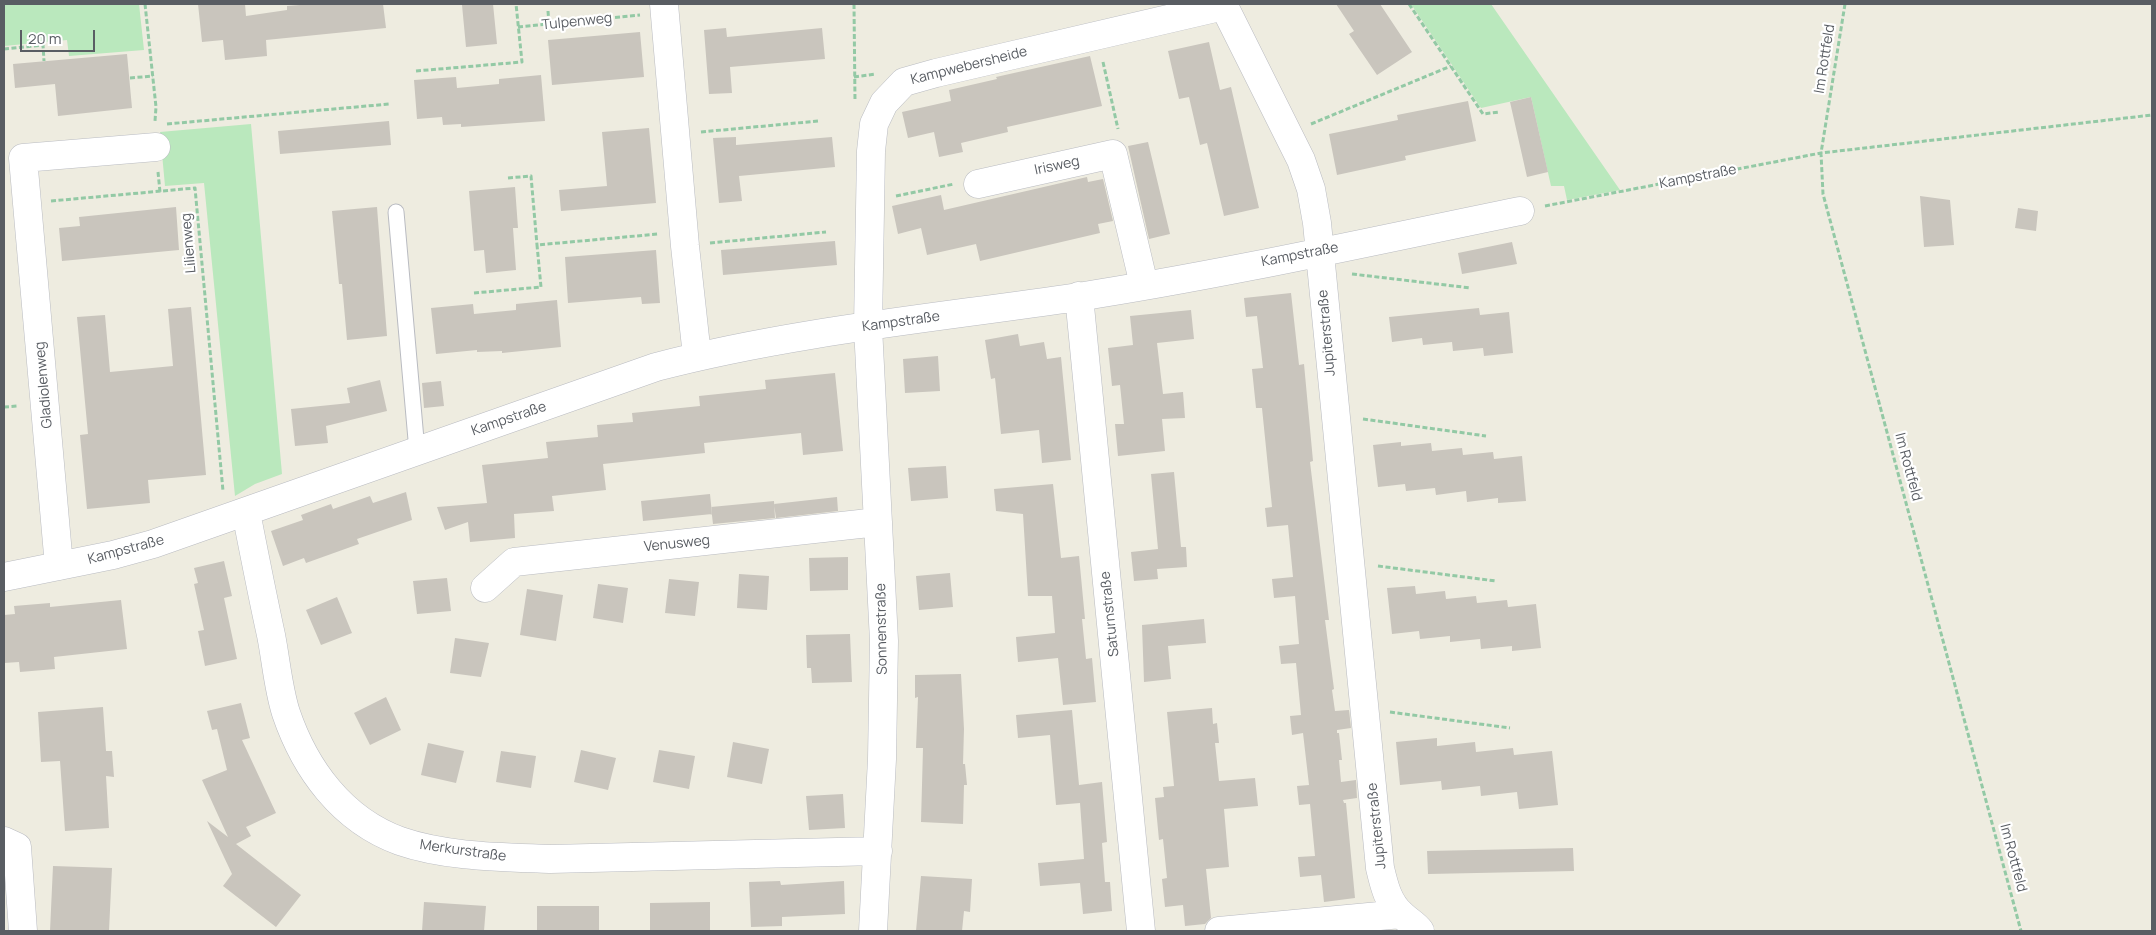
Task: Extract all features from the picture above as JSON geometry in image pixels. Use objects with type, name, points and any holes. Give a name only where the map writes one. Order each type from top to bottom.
[{"type":"street","name":"Kampwebersheide","points":[[868,327],[869,202],[874,124],[884,103],[904,82],[1224,5],[1301,160],[1311,189],[1320,261]]},
{"type":"street","points":[[665,8],[684,239],[697,356]]},
{"type":"street","name":"Gladiolenweg","points":[[59,566],[23,158],[155,136]]},
{"type":"street","points":[[1113,154],[1144,285]]},
{"type":"street","name":"Irisweg","points":[[978,184],[1113,154]]},
{"type":"street","name":"Kampstraße","points":[[4,577],[121,553],[236,516],[656,367],[697,356],[766,342],[1144,285],[1320,261],[1520,211]]},
{"type":"street","name":"Jupiterstraße","points":[[1320,261],[1380,868],[1385,889],[1391,902],[1410,923]]},
{"type":"street","name":"Saturnstraße","points":[[1079,296],[1141,931]]},
{"type":"street","name":"Sonnenstraße","points":[[868,327],[884,641],[882,759],[873,931]]},
{"type":"street","name":"Merkurstraße","points":[[236,516],[286,711],[299,744],[314,772],[332,796],[354,816],[376,830],[400,841],[430,848],[516,858],[609,859],[878,850]]},
{"type":"street","name":"Venusweg","points":[[484,588],[514,562],[878,522]]},
{"type":"street","points":[[4,841],[17,847],[23,931]]},
{"type":"street","points":[[1218,931],[1410,923]]},
{"type":"lane","points":[[396,212],[417,451]]},
{"type":"path","points":[[27,203],[160,192],[155,136],[156,107],[145,4]]},
{"type":"path","points":[[416,71],[522,62],[516,4]]},
{"type":"path","points":[[854,4],[855,102]]},
{"type":"path","points":[[1409,4],[1483,114],[1499,112]]},
{"type":"path","name":"Im Rottfeld","points":[[1846,4],[1821,153],[1823,194],[2022,931]]},
{"type":"path","name":"Tulpenweg","points":[[518,27],[665,8]]},
{"type":"path","points":[[548,11],[549,24]]},
{"type":"path","points":[[1097,36],[1122,143],[1113,154]]},
{"type":"path","points":[[4,49],[43,45],[44,61]]},
{"type":"path","points":[[1288,133],[1451,66]]},
{"type":"path","points":[[130,78],[153,76]]},
{"type":"path","points":[[155,136],[389,104]]},
{"type":"path","name":"Kampstraße","points":[[1520,211],[1821,153],[2152,115]]},
{"type":"path","points":[[675,135],[818,122]]},
{"type":"path","points":[[474,293],[541,287],[531,176],[508,178]]},
{"type":"path","points":[[869,202],[955,183],[978,184]]},
{"type":"path","name":"Lilienweg","points":[[160,192],[195,188],[236,516]]},
{"type":"path","points":[[537,245],[826,232]]},
{"type":"path","name":"Kampstraße","points":[[1320,261],[1471,288]]},
{"type":"path","points":[[1335,416],[1486,436]]},
{"type":"path","points":[[1350,563],[1496,581]]},
{"type":"path","points":[[1365,708],[1510,728]]},
{"type":"green space","points":[[4,4],[139,4],[144,50],[69,56],[67,40],[4,46]]},
{"type":"green space","points":[[1411,4],[1491,4],[1620,190],[1567,200],[1564,186],[1551,186],[1531,97],[1481,108]]},
{"type":"green space","points":[[251,124],[282,474],[255,484],[235,496],[204,183],[165,186],[160,132]]},
{"type":"building","points":[[198,4],[245,4],[246,16],[287,10],[287,6],[383,4],[386,28],[266,40],[267,56],[225,60],[223,40],[202,42]]},
{"type":"building","points":[[493,4],[497,44],[466,47],[462,5]]},
{"type":"building","points":[[1336,4],[1380,4],[1412,52],[1377,75],[1349,34],[1354,31]]},
{"type":"building","points":[[726,28],[727,37],[822,28],[825,59],[730,67],[732,93],[709,94],[704,30]]},
{"type":"building","points":[[640,32],[644,77],[552,85],[548,40]]},
{"type":"building","points":[[1209,42],[1220,90],[1231,87],[1259,208],[1224,216],[1207,143],[1200,145],[1189,97],[1179,99],[1168,51]]},
{"type":"building","points":[[127,54],[132,108],[58,116],[55,84],[15,88],[13,64]]},
{"type":"building","points":[[1090,56],[1102,106],[1007,127],[1008,132],[961,143],[963,152],[939,157],[934,132],[908,138],[902,112],[951,101],[949,90],[997,79],[996,77]]},
{"type":"building","points":[[541,75],[545,121],[461,127],[461,124],[443,125],[442,117],[417,119],[414,80],[456,77],[457,88],[499,84],[499,79]]},
{"type":"building","points":[[1531,97],[1548,172],[1527,177],[1510,102]]},
{"type":"building","points":[[1468,101],[1476,141],[1405,156],[1406,160],[1337,175],[1329,134],[1398,120],[1397,115]]},
{"type":"building","points":[[389,121],[391,145],[280,154],[278,131]]},
{"type":"building","points":[[649,128],[656,203],[561,211],[559,190],[607,186],[602,132]]},
{"type":"building","points":[[736,137],[736,145],[832,137],[835,167],[739,176],[742,201],[719,203],[713,138]]},
{"type":"building","points":[[1148,142],[1170,234],[1149,239],[1128,146]]},
{"type":"building","points":[[1087,177],[1088,182],[1103,179],[1113,221],[1098,224],[1100,233],[980,261],[976,244],[927,255],[921,228],[898,234],[892,206],[941,195],[944,210]]},
{"type":"building","points":[[515,187],[518,228],[513,228],[516,270],[486,273],[484,250],[474,251],[469,191]]},
{"type":"building","points":[[1920,196],[1950,200],[1954,245],[1924,247]]},
{"type":"building","points":[[176,207],[179,250],[62,261],[59,228],[80,226],[79,217]]},
{"type":"building","points":[[377,207],[387,336],[347,340],[342,284],[339,284],[332,211]]},
{"type":"building","points":[[2018,208],[2038,211],[2036,231],[2015,228]]},
{"type":"building","points":[[835,241],[837,265],[723,275],[721,250]]},
{"type":"building","points":[[1512,242],[1517,264],[1462,274],[1458,253]]},
{"type":"building","points":[[656,250],[660,303],[642,304],[641,297],[568,303],[565,257]]},
{"type":"building","points":[[1291,293],[1299,365],[1304,364],[1313,461],[1310,462],[1329,620],[1325,620],[1334,689],[1332,690],[1335,711],[1349,710],[1351,728],[1337,730],[1342,760],[1339,760],[1341,782],[1356,780],[1357,798],[1343,800],[1346,803],[1355,898],[1324,902],[1321,875],[1300,877],[1298,857],[1315,856],[1310,804],[1299,805],[1297,786],[1309,785],[1303,733],[1292,735],[1290,716],[1301,715],[1296,663],[1281,664],[1279,646],[1299,644],[1295,596],[1274,598],[1272,579],[1293,577],[1288,525],[1267,527],[1265,508],[1272,507],[1262,408],[1256,408],[1252,369],[1263,368],[1257,316],[1246,317],[1244,298]]},
{"type":"building","points":[[557,300],[561,347],[502,353],[502,351],[477,352],[477,350],[436,354],[431,308],[473,304],[474,314],[516,310],[516,304]]},
{"type":"building","points":[[191,307],[206,475],[148,480],[150,503],[87,509],[80,435],[88,434],[77,317],[105,315],[110,372],[173,366],[168,309]]},
{"type":"building","points":[[1479,308],[1480,315],[1509,312],[1513,353],[1484,356],[1483,348],[1453,351],[1452,342],[1423,345],[1422,338],[1392,342],[1389,317]]},
{"type":"building","points":[[1191,310],[1194,339],[1157,343],[1163,394],[1183,392],[1185,418],[1162,419],[1165,451],[1118,456],[1115,424],[1124,424],[1120,385],[1112,386],[1108,348],[1133,345],[1130,316]]},
{"type":"building","points":[[1018,334],[1020,346],[1044,342],[1047,359],[1061,357],[1071,460],[1042,463],[1039,430],[1001,434],[995,378],[991,379],[985,340]]},
{"type":"building","points":[[938,356],[940,391],[905,393],[903,359]]},
{"type":"building","points":[[835,373],[843,451],[803,455],[801,433],[704,443],[705,453],[603,464],[606,490],[552,496],[554,511],[514,514],[515,538],[470,542],[468,522],[445,530],[437,507],[487,503],[482,465],[548,458],[546,442],[598,437],[597,425],[633,422],[632,413],[700,406],[699,396],[766,389],[765,380]]},
{"type":"building","points":[[380,380],[387,411],[326,426],[328,443],[295,446],[291,409],[350,403],[347,388]]},
{"type":"building","points":[[441,381],[444,406],[424,408],[422,383]]},
{"type":"building","points":[[1401,442],[1401,446],[1431,443],[1432,451],[1462,448],[1463,455],[1493,452],[1494,459],[1522,456],[1526,501],[1498,503],[1498,498],[1467,502],[1466,491],[1436,495],[1435,488],[1406,491],[1405,484],[1378,487],[1373,445]]},
{"type":"building","points":[[946,466],[948,498],[911,501],[908,468]]},
{"type":"building","points":[[1174,472],[1181,547],[1186,547],[1187,567],[1157,569],[1158,579],[1134,581],[1131,552],[1158,549],[1151,474]]},
{"type":"building","points":[[1053,484],[1061,558],[1079,556],[1085,619],[1082,619],[1086,659],[1092,658],[1096,702],[1063,705],[1058,658],[1018,662],[1016,637],[1055,633],[1052,596],[1028,596],[1023,514],[996,511],[994,489]]},
{"type":"building","points":[[406,492],[412,520],[357,539],[359,544],[306,563],[304,558],[283,566],[271,531],[303,520],[301,515],[331,504],[333,509],[370,496],[373,503]]},
{"type":"building","points":[[710,494],[712,514],[643,521],[641,501]]},
{"type":"building","points":[[837,497],[838,511],[776,518],[774,504]]},
{"type":"building","points":[[774,501],[775,518],[713,524],[711,507]]},
{"type":"building","points":[[848,557],[848,590],[810,591],[809,558]]},
{"type":"building","points":[[224,561],[232,596],[224,598],[237,659],[205,666],[198,631],[204,630],[194,584],[198,583],[194,568]]},
{"type":"building","points":[[950,573],[953,607],[919,610],[916,576]]},
{"type":"building","points":[[739,574],[769,576],[767,610],[737,608]]},
{"type":"building","points":[[447,578],[451,611],[417,614],[413,581]]},
{"type":"building","points":[[669,579],[699,582],[695,616],[665,613]]},
{"type":"building","points":[[598,584],[628,588],[623,623],[593,618]]},
{"type":"building","points":[[1415,586],[1416,594],[1445,591],[1446,599],[1476,596],[1477,603],[1507,600],[1508,607],[1536,604],[1541,648],[1512,651],[1512,646],[1481,649],[1480,639],[1450,642],[1450,636],[1420,639],[1419,631],[1392,634],[1387,588]]},
{"type":"building","points":[[527,589],[563,595],[556,641],[520,635]]},
{"type":"building","points":[[337,597],[352,633],[321,645],[306,610]]},
{"type":"building","points":[[121,600],[127,649],[54,657],[55,669],[20,672],[19,662],[4,663],[4,615],[15,614],[14,606],[50,603],[50,607]]},
{"type":"building","points":[[1204,619],[1206,643],[1168,646],[1171,679],[1144,682],[1142,625]]},
{"type":"building","points":[[850,634],[852,682],[812,683],[811,668],[807,668],[806,635]]},
{"type":"building","points":[[455,638],[489,643],[481,677],[450,673]]},
{"type":"building","points":[[961,674],[964,729],[963,764],[965,764],[967,785],[964,785],[963,824],[921,822],[923,748],[916,748],[918,697],[915,698],[915,675]]},
{"type":"building","points":[[386,697],[401,730],[370,745],[354,713]]},
{"type":"building","points":[[241,703],[250,738],[242,740],[276,813],[246,827],[251,836],[236,844],[301,895],[276,927],[223,886],[232,874],[207,821],[228,837],[202,780],[227,770],[217,729],[212,730],[207,711]]},
{"type":"building","points":[[103,707],[106,751],[112,751],[114,777],[106,776],[109,828],[65,831],[60,761],[41,762],[38,712]]},
{"type":"building","points":[[1212,708],[1213,724],[1217,723],[1219,743],[1215,743],[1219,781],[1255,778],[1258,806],[1224,809],[1229,867],[1206,869],[1211,918],[1205,924],[1185,926],[1183,905],[1165,907],[1162,879],[1167,878],[1163,839],[1159,840],[1155,798],[1164,797],[1163,787],[1174,786],[1167,712]]},
{"type":"building","points":[[1072,710],[1079,785],[1102,782],[1107,842],[1102,843],[1105,882],[1110,882],[1112,911],[1083,914],[1080,883],[1040,886],[1038,863],[1084,859],[1080,803],[1056,805],[1050,735],[1018,738],[1016,715]]},
{"type":"building","points":[[1437,738],[1437,746],[1475,742],[1476,752],[1513,748],[1514,755],[1552,751],[1558,805],[1519,809],[1517,792],[1481,796],[1480,786],[1442,790],[1441,781],[1400,785],[1396,742]]},
{"type":"building","points":[[733,742],[769,749],[762,784],[727,777]]},
{"type":"building","points":[[428,743],[464,751],[456,783],[421,775]]},
{"type":"building","points":[[581,750],[616,758],[608,790],[574,782]]},
{"type":"building","points":[[659,750],[695,756],[689,789],[653,782]]},
{"type":"building","points":[[501,751],[536,756],[531,788],[496,782]]},
{"type":"building","points":[[843,794],[845,828],[809,830],[806,796]]},
{"type":"building","points":[[1573,848],[1574,871],[1428,874],[1427,851]]},
{"type":"building","points":[[53,866],[112,868],[109,931],[50,931]]},
{"type":"building","points":[[921,876],[972,879],[970,912],[964,911],[962,931],[916,931]]},
{"type":"building","points":[[780,881],[781,885],[844,881],[845,914],[782,917],[782,926],[751,927],[749,882]]},
{"type":"building","points":[[424,902],[486,906],[484,931],[422,931]]},
{"type":"building","points":[[710,902],[710,931],[650,931],[650,903]]},
{"type":"building","points":[[537,906],[599,906],[599,931],[537,931]]}]
